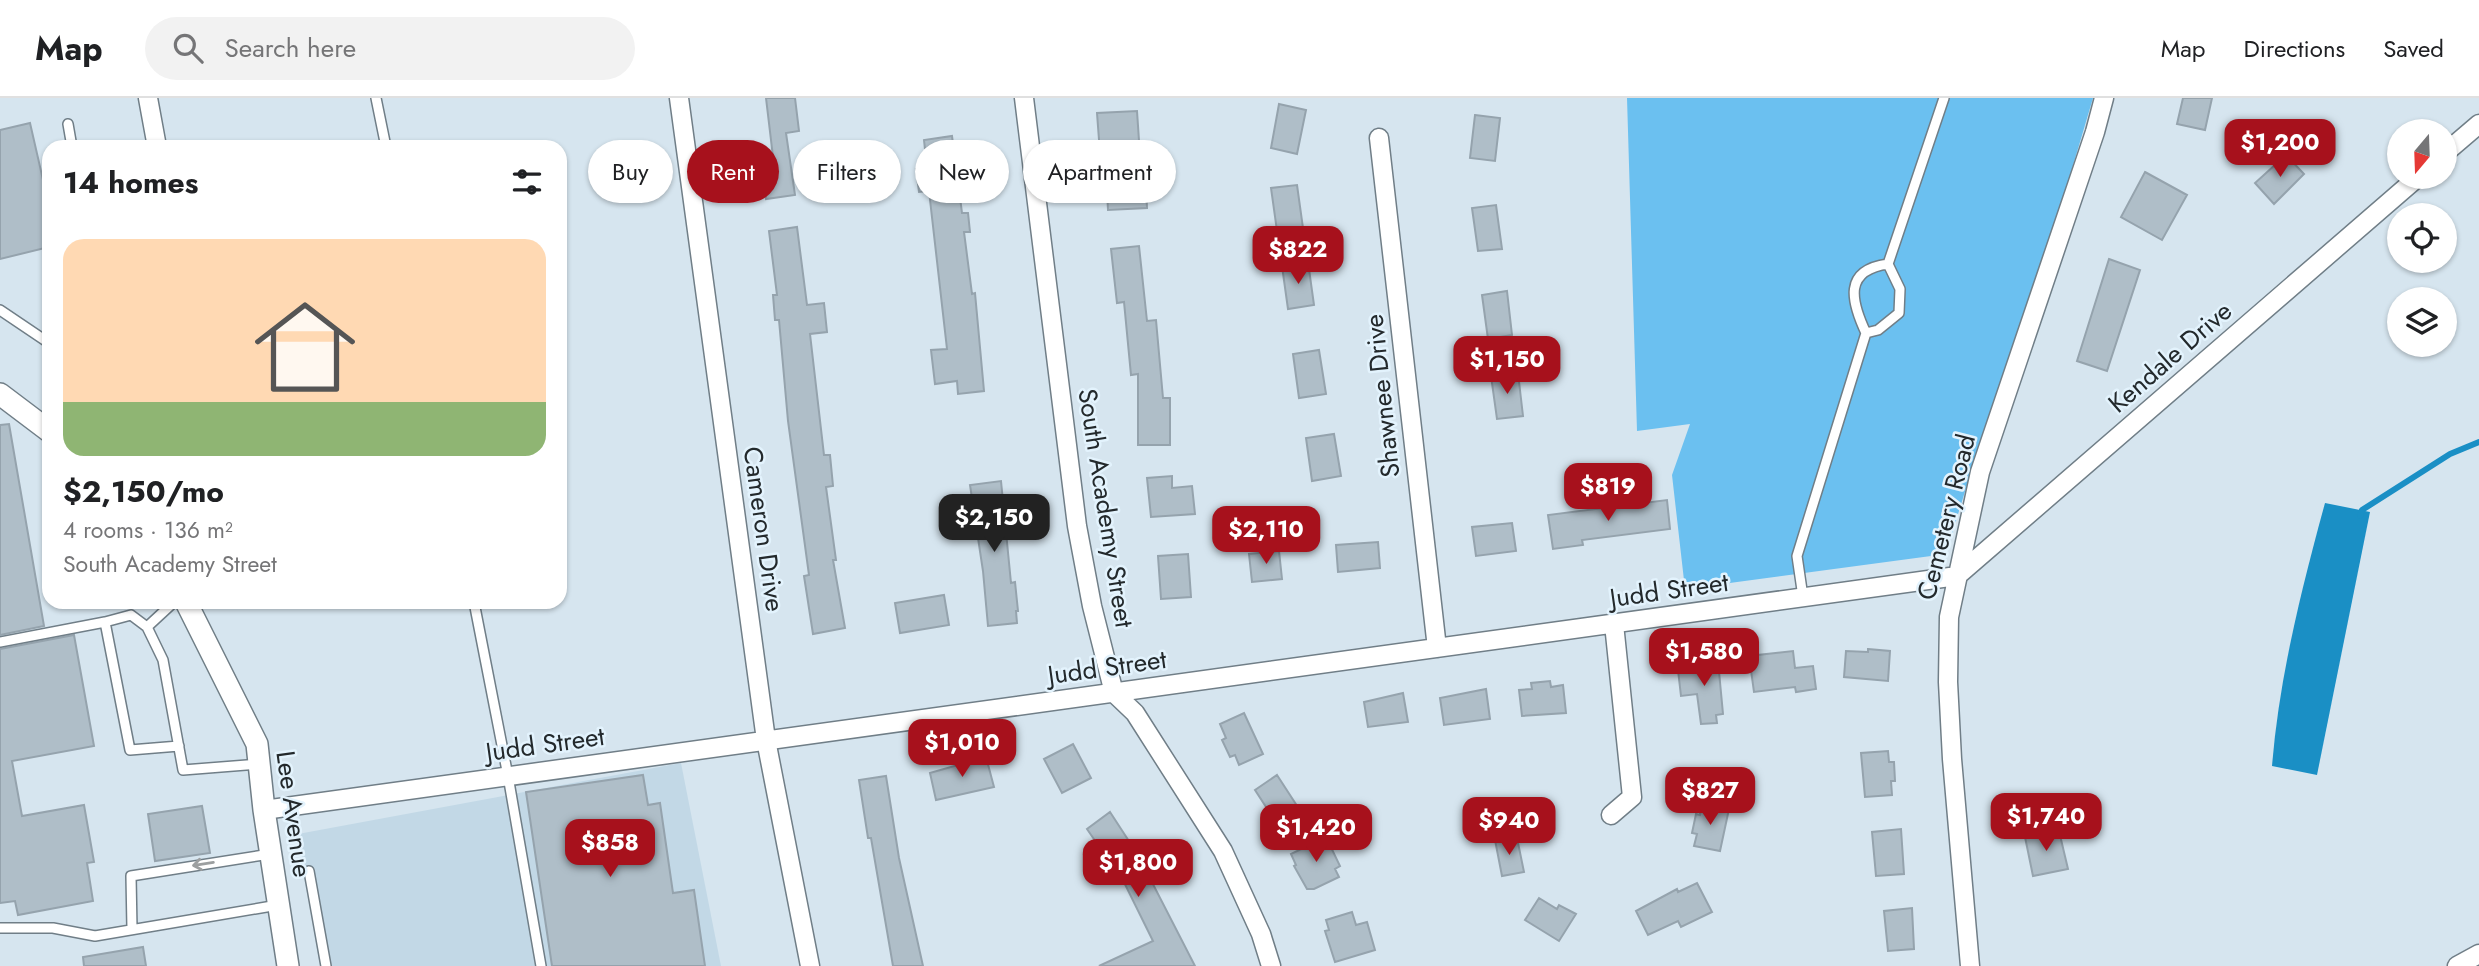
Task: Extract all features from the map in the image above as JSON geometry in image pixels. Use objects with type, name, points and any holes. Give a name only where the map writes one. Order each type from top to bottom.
[{"type":"street","points":[[148,98],[156,140]]},
{"type":"street","name":"Cameron Drive","points":[[679,98],[766,740],[810,966]]},
{"type":"street","name":"South Academy Street","points":[[1024,98],[1077,526],[1092,606],[1114,692],[1135,713],[1223,851],[1261,934],[1271,966]]},
{"type":"street","name":"Cemetery Road","points":[[1970,966],[1948,682],[1949,617],[1980,472],[2095,132],[2104,98]]},
{"type":"street","points":[[2457,143],[2479,124]]},
{"type":"street","name":"Shawnee Drive","points":[[1379,138],[1437,648]]},
{"type":"street","name":"Kendale Drive","points":[[1957,576],[2404,189]]},
{"type":"street","points":[[0,394],[42,426]]},
{"type":"street","name":"Judd Street","points":[[264,810],[1957,576]]},
{"type":"street","name":"Lee Avenue","points":[[190,609],[257,744],[270,854],[288,966]]},
{"type":"street","points":[[1611,815],[1632,797],[1614,624]]},
{"type":"street","points":[[2457,966],[2479,954]]},
{"type":"lane","points":[[376,98],[385,140]]},
{"type":"lane","points":[[1866,332],[1878,330],[1899,313],[1900,289],[1888,264],[1944,98]]},
{"type":"lane","points":[[68,124],[71,140]]},
{"type":"lane","points":[[1803,597],[1797,556],[1866,332],[1855,311],[1852,297],[1855,284],[1861,275],[1872,267],[1888,264]]},
{"type":"lane","points":[[0,310],[42,338]]},
{"type":"lane","points":[[147,627],[166,609]]},
{"type":"lane","points":[[475,609],[541,966]]},
{"type":"lane","points":[[0,642],[131,615],[147,627],[163,660],[183,770],[259,764]]},
{"type":"lane","points":[[105,622],[130,750],[179,746]]},
{"type":"lane","points":[[132,929],[131,876],[270,854]]},
{"type":"lane","points":[[309,871],[326,966]]},
{"type":"lane","points":[[0,928],[53,928],[95,936],[278,905]]},
{"type":"shaded area","points":[[1627,98],[2093,98],[2048,250],[1983,433],[1951,537],[1931,556],[1685,589],[1672,475],[1690,424],[1637,431]]},
{"type":"shaded area","points":[[2325,503],[2370,512],[2317,775],[2272,766],[2286,666]]},
{"type":"shaded area","points":[[681,763],[721,966],[320,966],[298,834]]},
{"type":"building","points":[[766,98],[795,98],[799,131],[786,133],[793,195],[779,197],[779,140],[771,140]]},
{"type":"building","points":[[2183,98],[2212,98],[2205,130],[2177,124]]},
{"type":"building","points":[[1279,104],[1306,110],[1297,154],[1271,148]]},
{"type":"building","points":[[1137,111],[1139,140],[1099,140],[1097,113]]},
{"type":"building","points":[[1475,115],[1500,118],[1495,161],[1470,158]]},
{"type":"building","points":[[30,123],[42,175],[42,249],[0,259],[0,130]]},
{"type":"building","points":[[952,136],[953,140],[924,140]]},
{"type":"building","points":[[2286,155],[2304,174],[2274,204],[2255,183]]},
{"type":"building","points":[[2145,172],[2187,195],[2162,240],[2121,217]]},
{"type":"building","points":[[1297,185],[1303,228],[1277,231],[1271,188]]},
{"type":"building","points":[[930,203],[961,203],[962,213],[968,213],[970,232],[964,232],[972,294],[975,293],[984,391],[958,394],[957,381],[935,384],[931,350],[947,349]]},
{"type":"building","points":[[1108,203],[1147,203],[1147,208],[1108,210]]},
{"type":"building","points":[[1496,205],[1502,249],[1478,251],[1472,208]]},
{"type":"building","points":[[797,227],[807,305],[824,303],[827,332],[810,334],[824,455],[830,455],[833,486],[826,487],[836,560],[833,560],[845,628],[813,634],[804,576],[809,575],[788,421],[779,320],[775,320],[773,295],[777,295],[769,231]]},
{"type":"building","points":[[1139,246],[1147,321],[1156,320],[1163,398],[1170,398],[1170,445],[1138,445],[1138,374],[1131,375],[1124,302],[1117,303],[1111,249]]},
{"type":"building","points":[[2109,259],[2140,270],[2107,371],[2077,361]]},
{"type":"building","points":[[1308,262],[1314,305],[1288,309],[1282,266]]},
{"type":"building","points":[[1507,291],[1512,335],[1488,339],[1482,295]]},
{"type":"building","points":[[1319,350],[1326,394],[1299,398],[1293,354]]},
{"type":"building","points":[[1518,373],[1523,416],[1497,419],[1491,376]]},
{"type":"building","points":[[9,424],[44,626],[0,635],[0,425]]},
{"type":"building","points":[[1334,434],[1341,476],[1312,481],[1306,438]]},
{"type":"building","points":[[1172,476],[1172,488],[1192,486],[1195,514],[1151,517],[1147,478]]},
{"type":"building","points":[[1001,481],[1011,583],[1015,582],[1017,623],[988,626],[970,485]]},
{"type":"building","points":[[1667,500],[1670,529],[1582,540],[1583,545],[1553,549],[1548,515]]},
{"type":"building","points":[[1512,523],[1516,551],[1476,556],[1472,527]]},
{"type":"building","points":[[1378,542],[1380,568],[1338,572],[1336,545]]},
{"type":"building","points":[[1279,551],[1282,579],[1252,582],[1249,554]]},
{"type":"building","points":[[1188,554],[1191,597],[1161,599],[1158,556]]},
{"type":"building","points":[[944,595],[949,625],[900,633],[895,603]]},
{"type":"building","points":[[74,635],[94,746],[12,761],[22,816],[84,805],[94,862],[87,863],[93,901],[18,915],[15,901],[0,903],[0,649]]},
{"type":"building","points":[[1868,649],[1890,651],[1888,681],[1844,677],[1846,651],[1868,652]]},
{"type":"building","points":[[1793,651],[1795,668],[1813,666],[1816,689],[1796,692],[1795,687],[1754,692],[1749,656]]},
{"type":"building","points":[[1715,658],[1718,661],[1723,714],[1716,715],[1717,723],[1701,724],[1697,694],[1681,696],[1678,670],[1690,668],[1689,661]]},
{"type":"building","points":[[1550,681],[1551,687],[1563,685],[1566,713],[1522,716],[1519,690],[1532,689],[1531,683]]},
{"type":"building","points":[[1486,689],[1490,719],[1444,725],[1440,698]]},
{"type":"building","points":[[1403,693],[1408,722],[1368,727],[1364,702]]},
{"type":"building","points":[[1244,713],[1263,754],[1239,765],[1235,755],[1230,757],[1222,740],[1226,738],[1220,724]]},
{"type":"building","points":[[1073,744],[1091,778],[1062,793],[1044,759]]},
{"type":"building","points":[[1888,751],[1889,762],[1894,762],[1895,781],[1891,781],[1892,795],[1865,797],[1861,753]]},
{"type":"building","points":[[986,757],[994,787],[936,800],[930,773]]},
{"type":"building","points":[[643,775],[648,805],[660,803],[673,893],[694,890],[705,966],[552,966],[526,792]]},
{"type":"building","points":[[1277,775],[1301,812],[1279,827],[1255,790]]},
{"type":"building","points":[[886,776],[899,858],[923,966],[893,966],[871,838],[868,838],[859,780]]},
{"type":"building","points":[[1702,803],[1729,809],[1720,851],[1694,846],[1697,834],[1692,833],[1696,814],[1700,815]]},
{"type":"building","points":[[202,806],[210,853],[155,861],[148,814]]},
{"type":"building","points":[[1110,812],[1138,855],[1195,966],[1099,966],[1153,941],[1114,862],[1097,874],[1084,855],[1098,845],[1087,829]]},
{"type":"building","points":[[1901,829],[1904,874],[1876,876],[1872,832]]},
{"type":"building","points":[[2059,831],[2068,869],[2033,876],[2025,837]]},
{"type":"building","points":[[1326,837],[1340,866],[1335,869],[1339,877],[1314,889],[1307,889],[1294,866],[1296,865],[1291,854]]},
{"type":"building","points":[[1517,838],[1524,872],[1502,876],[1495,840]]},
{"type":"building","points":[[1697,883],[1712,912],[1681,927],[1678,921],[1648,935],[1636,911],[1677,889],[1678,892]]},
{"type":"building","points":[[1539,898],[1557,909],[1559,905],[1576,914],[1559,941],[1525,920]]},
{"type":"building","points":[[1912,908],[1914,949],[1888,951],[1884,911]]},
{"type":"building","points":[[1352,912],[1356,925],[1367,922],[1375,950],[1335,962],[1325,931],[1329,930],[1326,920]]},
{"type":"building","points":[[143,947],[146,966],[84,966],[83,957]]},
{"type":"waterway","points":[[2360,516],[2362,510],[2450,454],[2479,442]]}]
